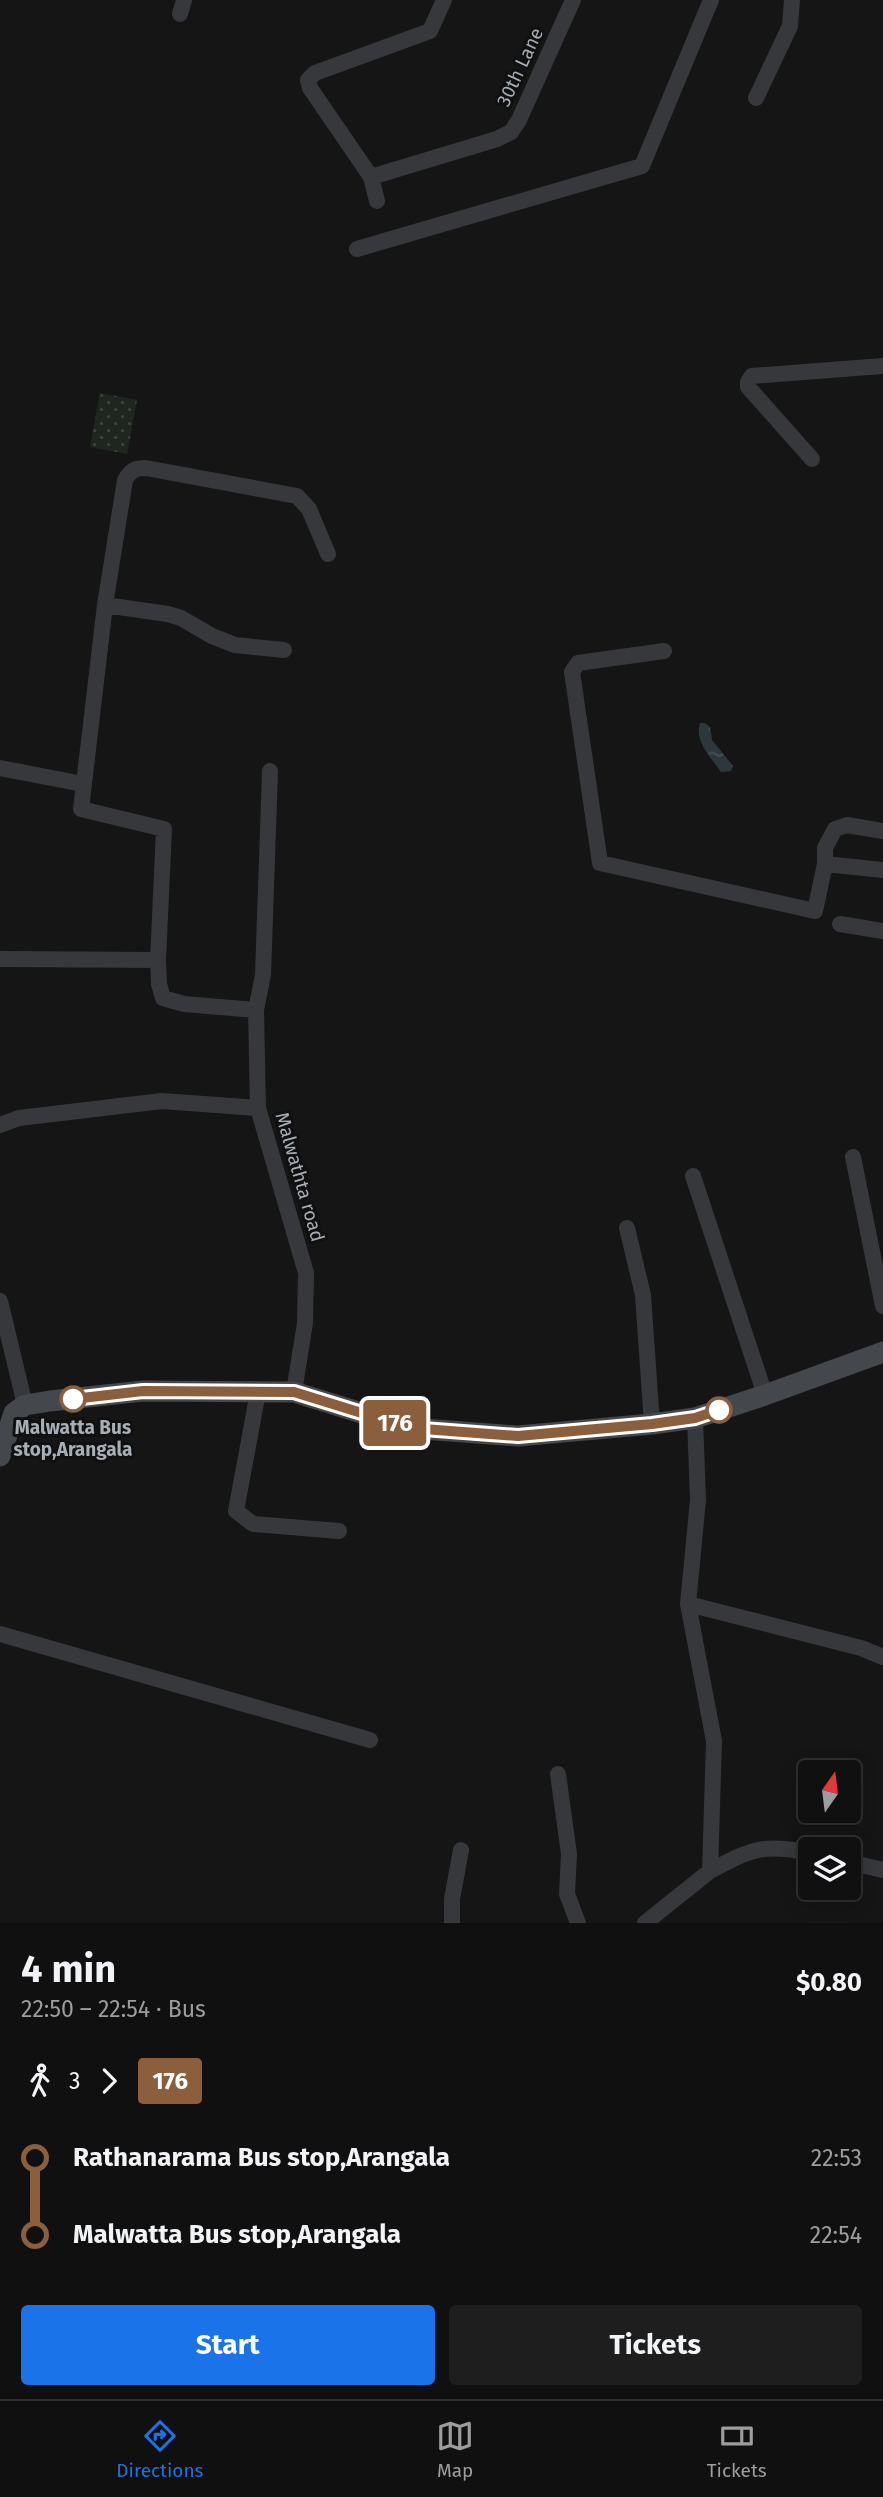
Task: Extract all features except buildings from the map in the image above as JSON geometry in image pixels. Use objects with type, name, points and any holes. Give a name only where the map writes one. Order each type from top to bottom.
[{"type":"main road","points":[[0,1457],[14,1413],[25,1405],[143,1391],[294,1392],[410,1428],[518,1436],[695,1418],[883,1352]]},
{"type":"street","points":[[377,201],[371,177],[310,88],[308,80],[315,72],[430,31],[444,0]]},
{"type":"street","name":"30th Lane","points":[[371,177],[497,139],[511,132],[519,120],[573,0]]},
{"type":"street","points":[[357,249],[642,166],[711,0]]},
{"type":"street","points":[[756,98],[790,26],[792,0]]},
{"type":"street","points":[[812,459],[748,387],[749,379],[752,376],[883,366]]},
{"type":"street","points":[[256,1010],[184,1004],[163,998],[159,984],[158,960],[164,829],[80,808],[105,606],[125,480],[129,472],[136,468],[146,468],[297,496],[309,509],[328,554]]},
{"type":"street","points":[[105,606],[168,614],[235,645],[284,650]]},
{"type":"street","points":[[664,651],[578,663],[572,672],[600,863],[815,911],[825,864],[825,848],[835,830],[847,825],[883,831]]},
{"type":"street","points":[[0,768],[83,784]]},
{"type":"street","name":"Malwathta road","points":[[270,771],[263,975],[256,1010],[258,1108],[306,1273],[305,1323],[294,1392]]},
{"type":"street","points":[[825,864],[883,870]]},
{"type":"street","points":[[840,924],[883,931]]},
{"type":"street","points":[[0,959],[158,960]]},
{"type":"street","points":[[0,1125],[19,1118],[162,1101],[258,1108]]},
{"type":"street","points":[[853,1157],[883,1306]]},
{"type":"street","points":[[693,1176],[765,1395]]},
{"type":"street","points":[[627,1228],[643,1295],[652,1424]]},
{"type":"street","points":[[0,1301],[25,1405]]},
{"type":"street","points":[[258,1392],[236,1511],[253,1524],[340,1531]]},
{"type":"street","points":[[695,1418],[698,1500],[688,1604],[714,1741],[710,1871]]},
{"type":"street","points":[[688,1604],[861,1648],[883,1657]]},
{"type":"street","points":[[0,1634],[370,1740]]},
{"type":"street","points":[[558,1774],[569,1854],[567,1894],[578,1923]]},
{"type":"street","points":[[645,1923],[710,1871],[747,1851],[780,1847],[798,1851]]},
{"type":"street","points":[[453,1923],[452,1899],[461,1850]]},
{"type":"street","points":[[861,1865],[883,1870]]},
{"type":"shaded area","points":[[100,393],[137,400],[127,454],[90,447]]},
{"type":"water","points":[[700,723],[710,727],[712,740],[733,766],[731,771],[721,772],[708,755],[699,736]]},
{"type":"bus line","name":"176","points":[[73,1399],[143,1391],[294,1392],[410,1428],[518,1436],[652,1424],[695,1418],[719,1410]]},
{"type":"place","name":"Malwatta Bus stop,Arangala","points":[[73,1399]]}]
